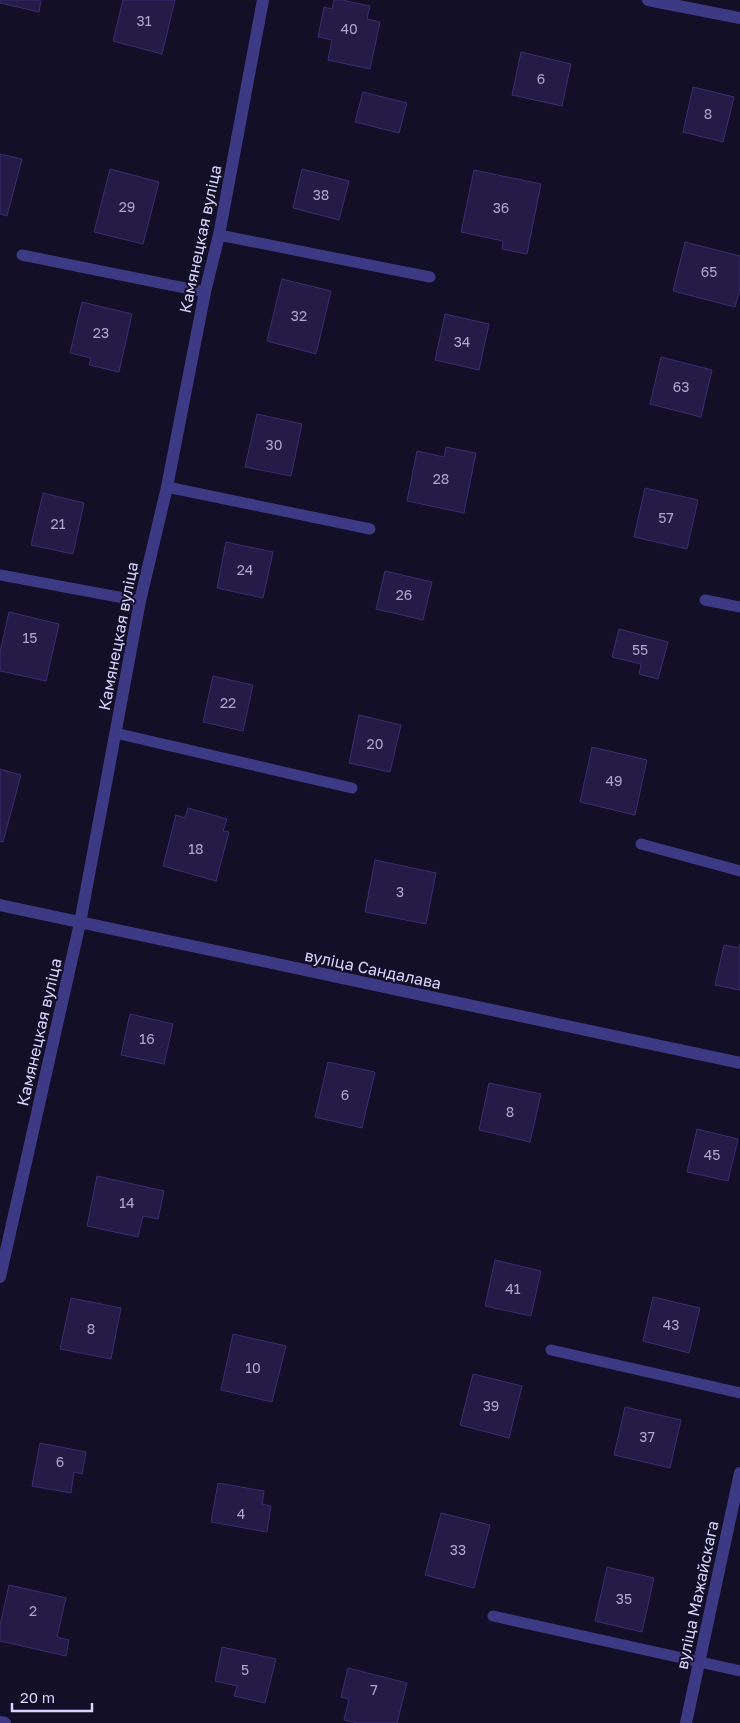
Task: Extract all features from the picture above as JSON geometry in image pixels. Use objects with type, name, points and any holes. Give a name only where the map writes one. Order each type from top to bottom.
[{"type":"street","name":"Камянецкая вуліца","points":[[0,1276],[80,923],[140,601],[167,487],[204,292],[219,235],[263,0]]},
{"type":"street","points":[[648,0],[740,18]]},
{"type":"street","name":"вуліца Сандалава","points":[[0,905],[740,1063]]},
{"type":"street","name":"вуліца Мажайскага","points":[[686,1723],[740,1473]]},
{"type":"street","points":[[0,1722],[5,1723]]},
{"type":"lane","points":[[219,235],[430,276]]},
{"type":"lane","points":[[22,256],[204,292]]},
{"type":"lane","points":[[167,487],[370,529]]},
{"type":"lane","points":[[0,575],[140,601]]},
{"type":"lane","points":[[705,600],[740,607]]},
{"type":"lane","points":[[115,733],[352,788]]},
{"type":"lane","points":[[642,844],[740,871]]},
{"type":"lane","points":[[551,1350],[740,1393]]},
{"type":"lane","points":[[493,1616],[740,1671]]},
{"type":"building","points":[[0,0],[41,0],[39,12],[0,3]]},
{"type":"building","points":[[123,0],[175,0],[162,54],[113,41]]},
{"type":"building","points":[[334,0],[370,6],[367,19],[380,22],[370,69],[328,60],[332,40],[318,37],[324,7],[332,9]]},
{"type":"building","points":[[521,52],[571,64],[562,106],[512,95]]},
{"type":"building","points":[[693,87],[734,97],[723,142],[683,132]]},
{"type":"building","points":[[363,92],[407,103],[399,133],[355,122]]},
{"type":"building","points":[[0,154],[22,159],[7,216],[0,214]]},
{"type":"building","points":[[110,169],[159,182],[143,244],[94,232]]},
{"type":"building","points":[[302,169],[349,181],[339,220],[293,208]]},
{"type":"building","points":[[474,170],[541,184],[527,254],[502,249],[503,241],[461,232]]},
{"type":"building","points":[[685,242],[740,256],[740,288],[735,307],[673,291]]},
{"type":"building","points":[[282,279],[331,291],[316,354],[267,341]]},
{"type":"building","points":[[82,302],[132,314],[119,372],[89,365],[91,358],[70,353]]},
{"type":"building","points":[[445,314],[489,324],[479,370],[435,360]]},
{"type":"building","points":[[661,357],[712,370],[701,417],[650,404]]},
{"type":"building","points":[[257,414],[302,424],[291,476],[245,467]]},
{"type":"building","points":[[446,447],[476,453],[464,513],[407,501],[417,451],[444,457]]},
{"type":"building","points":[[645,488],[698,500],[687,549],[634,537]]},
{"type":"building","points":[[43,493],[84,503],[73,554],[31,545]]},
{"type":"building","points":[[226,542],[273,552],[263,598],[217,588]]},
{"type":"building","points":[[385,571],[432,582],[423,620],[376,609]]},
{"type":"building","points":[[9,612],[59,624],[46,681],[0,671],[0,652]]},
{"type":"building","points":[[619,629],[668,642],[658,679],[639,674],[641,664],[612,657]]},
{"type":"building","points":[[213,676],[253,685],[243,731],[203,722]]},
{"type":"building","points":[[359,715],[401,725],[390,772],[349,763]]},
{"type":"building","points":[[592,747],[647,760],[635,815],[580,802]]},
{"type":"building","points":[[0,769],[21,775],[3,842],[0,841]]},
{"type":"building","points":[[188,808],[227,819],[223,831],[229,832],[216,881],[163,866],[176,815],[185,818]]},
{"type":"building","points":[[375,860],[436,873],[426,924],[365,912]]},
{"type":"building","points":[[740,944],[740,990],[715,985],[724,945],[739,948]]},
{"type":"building","points":[[130,1014],[173,1024],[164,1064],[121,1055]]},
{"type":"building","points":[[328,1062],[375,1072],[362,1128],[315,1117]]},
{"type":"building","points":[[489,1083],[541,1094],[530,1142],[479,1130]]},
{"type":"building","points":[[697,1129],[738,1139],[728,1181],[687,1172]]},
{"type":"building","points":[[97,1176],[164,1191],[158,1219],[143,1216],[138,1237],[87,1226]]},
{"type":"building","points":[[495,1260],[541,1271],[531,1316],[485,1306]]},
{"type":"building","points":[[653,1297],[700,1308],[689,1353],[643,1341]]},
{"type":"building","points":[[71,1298],[121,1308],[111,1359],[60,1349]]},
{"type":"building","points":[[233,1334],[286,1346],[272,1402],[221,1390]]},
{"type":"building","points":[[473,1374],[522,1386],[509,1438],[460,1425]]},
{"type":"building","points":[[625,1407],[681,1420],[670,1468],[614,1455]]},
{"type":"building","points":[[40,1443],[86,1452],[82,1474],[74,1472],[71,1493],[32,1486]]},
{"type":"building","points":[[218,1483],[264,1491],[262,1504],[271,1506],[267,1532],[211,1522]]},
{"type":"building","points":[[441,1513],[490,1525],[474,1588],[425,1575]]},
{"type":"building","points":[[607,1567],[654,1578],[642,1632],[595,1621]]},
{"type":"building","points":[[9,1585],[66,1598],[57,1637],[69,1640],[66,1656],[0,1641],[0,1625]]},
{"type":"building","points":[[222,1647],[276,1659],[265,1703],[234,1696],[237,1686],[215,1681]]},
{"type":"building","points":[[348,1668],[407,1683],[397,1723],[358,1723],[344,1720],[349,1699],[341,1697]]}]
